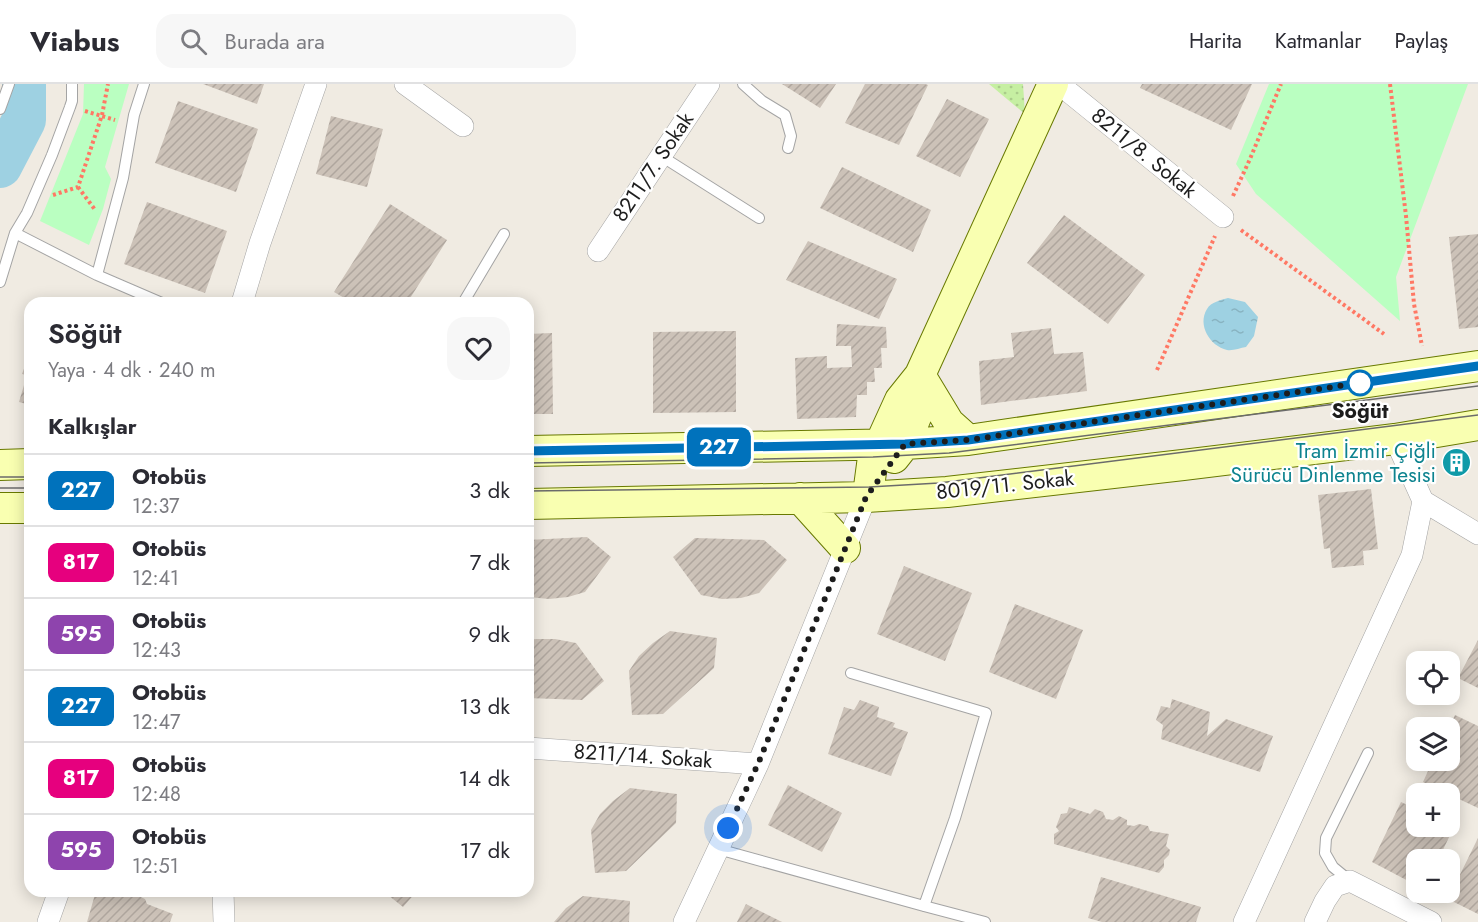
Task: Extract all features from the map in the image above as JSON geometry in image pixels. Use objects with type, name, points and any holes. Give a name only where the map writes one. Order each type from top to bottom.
[{"type":"street","points":[[244,297],[260,243],[316,84]]},
{"type":"street","points":[[405,84],[463,126]]},
{"type":"street","name":"8211/7. Sokak","points":[[598,251],[709,84]]},
{"type":"street","points":[[684,922],[758,764],[866,497],[893,444],[900,400],[920,375],[1059,86]]},
{"type":"street","name":"8211/8. Sokak","points":[[1059,86],[1223,217]]},
{"type":"street","points":[[534,451],[893,444],[968,440],[1426,359],[1478,366]]},
{"type":"street","points":[[920,375],[949,423],[968,440]]},
{"type":"street","name":"8019/11. Sokak","points":[[534,504],[866,497],[948,492],[1395,439],[1478,425]]},
{"type":"street","points":[[1244,922],[1412,555],[1422,501],[1395,439]]},
{"type":"street","points":[[0,465],[24,464]]},
{"type":"street","points":[[800,498],[845,548]]},
{"type":"street","points":[[1422,501],[1478,534]]},
{"type":"street","points":[[0,508],[24,508]]},
{"type":"street","name":"8211/14. Sokak","points":[[534,748],[758,764]]},
{"type":"street","points":[[1315,922],[1335,886],[1350,881],[1431,922]]},
{"type":"street","points":[[48,922],[57,897]]},
{"type":"street","points":[[223,897],[224,922]]},
{"type":"lane","points":[[0,109],[9,84]]},
{"type":"lane","points":[[0,282],[15,233],[27,213],[70,107],[72,84]]},
{"type":"lane","points":[[97,275],[123,178],[134,115],[144,84]]},
{"type":"lane","points":[[742,84],[762,101],[785,115],[791,136],[788,148]]},
{"type":"lane","points":[[661,156],[759,218]]},
{"type":"lane","points":[[15,233],[97,275],[148,297]]},
{"type":"lane","points":[[467,297],[504,234]]},
{"type":"lane","points":[[851,674],[986,713],[955,818],[924,906]]},
{"type":"lane","points":[[1350,881],[1333,867],[1325,853],[1326,838],[1368,753]]},
{"type":"lane","points":[[718,849],[986,922]]},
{"type":"path","points":[[78,188],[102,115],[108,84]]},
{"type":"path","points":[[1390,84],[1414,304],[1426,359]]},
{"type":"path","points":[[70,107],[121,122]]},
{"type":"path","points":[[32,201],[78,188]]},
{"type":"path","points":[[78,188],[102,218]]},
{"type":"path","points":[[1223,217],[1384,334]]},
{"type":"green space","points":[[84,84],[129,84],[105,167],[111,179],[103,209],[89,245],[40,221],[83,114]]},
{"type":"green space","points":[[989,84],[1023,84],[1025,114]]},
{"type":"green space","points":[[1269,84],[1468,84],[1396,277],[1400,321],[1256,194],[1236,164]]},
{"type":"water","points":[[1228,298],[1245,302],[1258,317],[1254,336],[1246,347],[1232,350],[1221,348],[1215,344],[1204,328],[1204,315],[1207,309],[1216,302]]},
{"type":"building","points":[[203,84],[264,84],[257,104]]},
{"type":"building","points":[[782,84],[836,84],[820,108]]},
{"type":"building","points":[[865,84],[928,85],[899,145],[845,123]]},
{"type":"building","points":[[1142,84],[1252,84],[1231,130],[1140,88]]},
{"type":"building","points":[[947,99],[989,119],[960,177],[916,156]]},
{"type":"building","points":[[178,101],[258,129],[236,192],[155,163]]},
{"type":"building","points":[[331,116],[383,129],[367,187],[316,174]]},
{"type":"building","points":[[842,167],[931,210],[913,252],[820,208]]},
{"type":"building","points":[[147,202],[227,231],[205,293],[124,264]]},
{"type":"building","points":[[390,204],[447,240],[411,297],[343,297],[334,292]]},
{"type":"building","points":[[1064,215],[1145,275],[1108,324],[1027,263]]},
{"type":"building","points":[[1478,234],[1478,327],[1459,329],[1449,237]]},
{"type":"building","points":[[808,241],[897,279],[879,319],[786,280]]},
{"type":"building","points":[[837,324],[886,327],[887,348],[881,348],[882,368],[874,368],[875,382],[867,382],[867,395],[857,395],[856,417],[797,419],[795,358],[827,356],[827,368],[852,367],[851,346],[836,346]]},
{"type":"building","points":[[1051,328],[1054,354],[1083,352],[1087,391],[981,405],[979,361],[1014,357],[1011,333]]},
{"type":"building","points":[[736,331],[736,412],[653,413],[653,332]]},
{"type":"building","points":[[552,333],[553,414],[534,414],[534,334]]},
{"type":"building","points":[[24,385],[24,403],[19,402]]},
{"type":"building","name":"Tram İzmir Çiğli Sürücü Dinlenme Tesisi","points":[[1467,454],[1469,469],[1448,472],[1446,457]]},
{"type":"building","points":[[1371,489],[1378,549],[1363,551],[1364,565],[1332,568],[1330,548],[1324,549],[1318,495]]},
{"type":"building","points":[[587,537],[611,557],[585,592],[568,597],[534,598],[534,540]]},
{"type":"building","points":[[695,538],[764,540],[787,560],[759,593],[741,598],[722,599],[701,595],[673,557]]},
{"type":"building","points":[[904,566],[972,593],[945,661],[877,634]]},
{"type":"building","points":[[1015,604],[1083,630],[1056,699],[989,672]]},
{"type":"building","points":[[670,631],[717,638],[714,668],[663,714],[632,715],[629,671],[639,656]]},
{"type":"building","points":[[555,639],[576,643],[604,681],[582,700],[534,698],[534,640]]},
{"type":"building","points":[[1478,640],[1478,688],[1460,679],[1460,674]]},
{"type":"building","points":[[1172,699],[1210,712],[1207,736],[1226,719],[1273,736],[1260,772],[1161,739],[1163,725],[1156,720],[1161,706],[1170,708]]},
{"type":"building","points":[[860,700],[879,707],[877,717],[895,723],[893,727],[908,732],[891,776],[828,754],[844,707],[854,710]]},
{"type":"building","points":[[1460,717],[1478,726],[1478,808],[1460,799],[1460,783],[1423,782],[1428,771],[1460,771]]},
{"type":"building","points":[[788,785],[842,813],[822,852],[768,825]]},
{"type":"building","points":[[630,788],[677,794],[676,823],[626,871],[595,873],[591,830],[600,814]]},
{"type":"building","points":[[1401,802],[1406,804],[1406,837],[1449,837],[1443,849],[1406,849],[1406,880],[1372,862]]},
{"type":"building","points":[[1069,807],[1090,814],[1095,809],[1103,812],[1106,819],[1113,820],[1119,816],[1127,820],[1127,825],[1139,824],[1148,826],[1150,831],[1169,834],[1166,846],[1170,850],[1164,860],[1164,867],[1159,873],[1054,844],[1054,834],[1059,831],[1056,827],[1061,814],[1067,813]]},
{"type":"building","points":[[1478,838],[1478,914],[1456,903],[1460,903],[1460,875]]},
{"type":"building","points":[[1101,877],[1201,907],[1196,922],[1102,922],[1088,918]]},
{"type":"building","points":[[583,896],[630,901],[629,922],[554,922],[566,908]]},
{"type":"building","points":[[94,897],[141,897],[145,899],[147,904],[173,914],[170,922],[87,922]]},
{"type":"building","points":[[390,897],[412,897],[403,907]]},
{"type":"building","points":[[746,904],[782,922],[737,922]]},
{"type":"waterway","points":[[0,166],[24,120],[24,84]]},
{"type":"tram line","points":[[534,463],[873,457],[949,453],[1478,386]]},
{"type":"tram line","points":[[534,491],[869,487],[939,483],[1478,415]]},
{"type":"tram line","points":[[0,477],[24,477]]},
{"type":"tram line","points":[[0,488],[24,488]]},
{"type":"bus line","name":"227","points":[[534,451],[905,444],[968,440],[1478,366]]},
{"type":"place","name":"Söğüt","points":[[1360,383]]},
{"type":"place","name":"Tram İzmir Çiğli Sürücü Dinlenme Tesisi","points":[[1457,463]]},
{"type":"route","points":[[728,828],[758,764],[866,497],[905,444],[968,440],[1360,383]]}]
